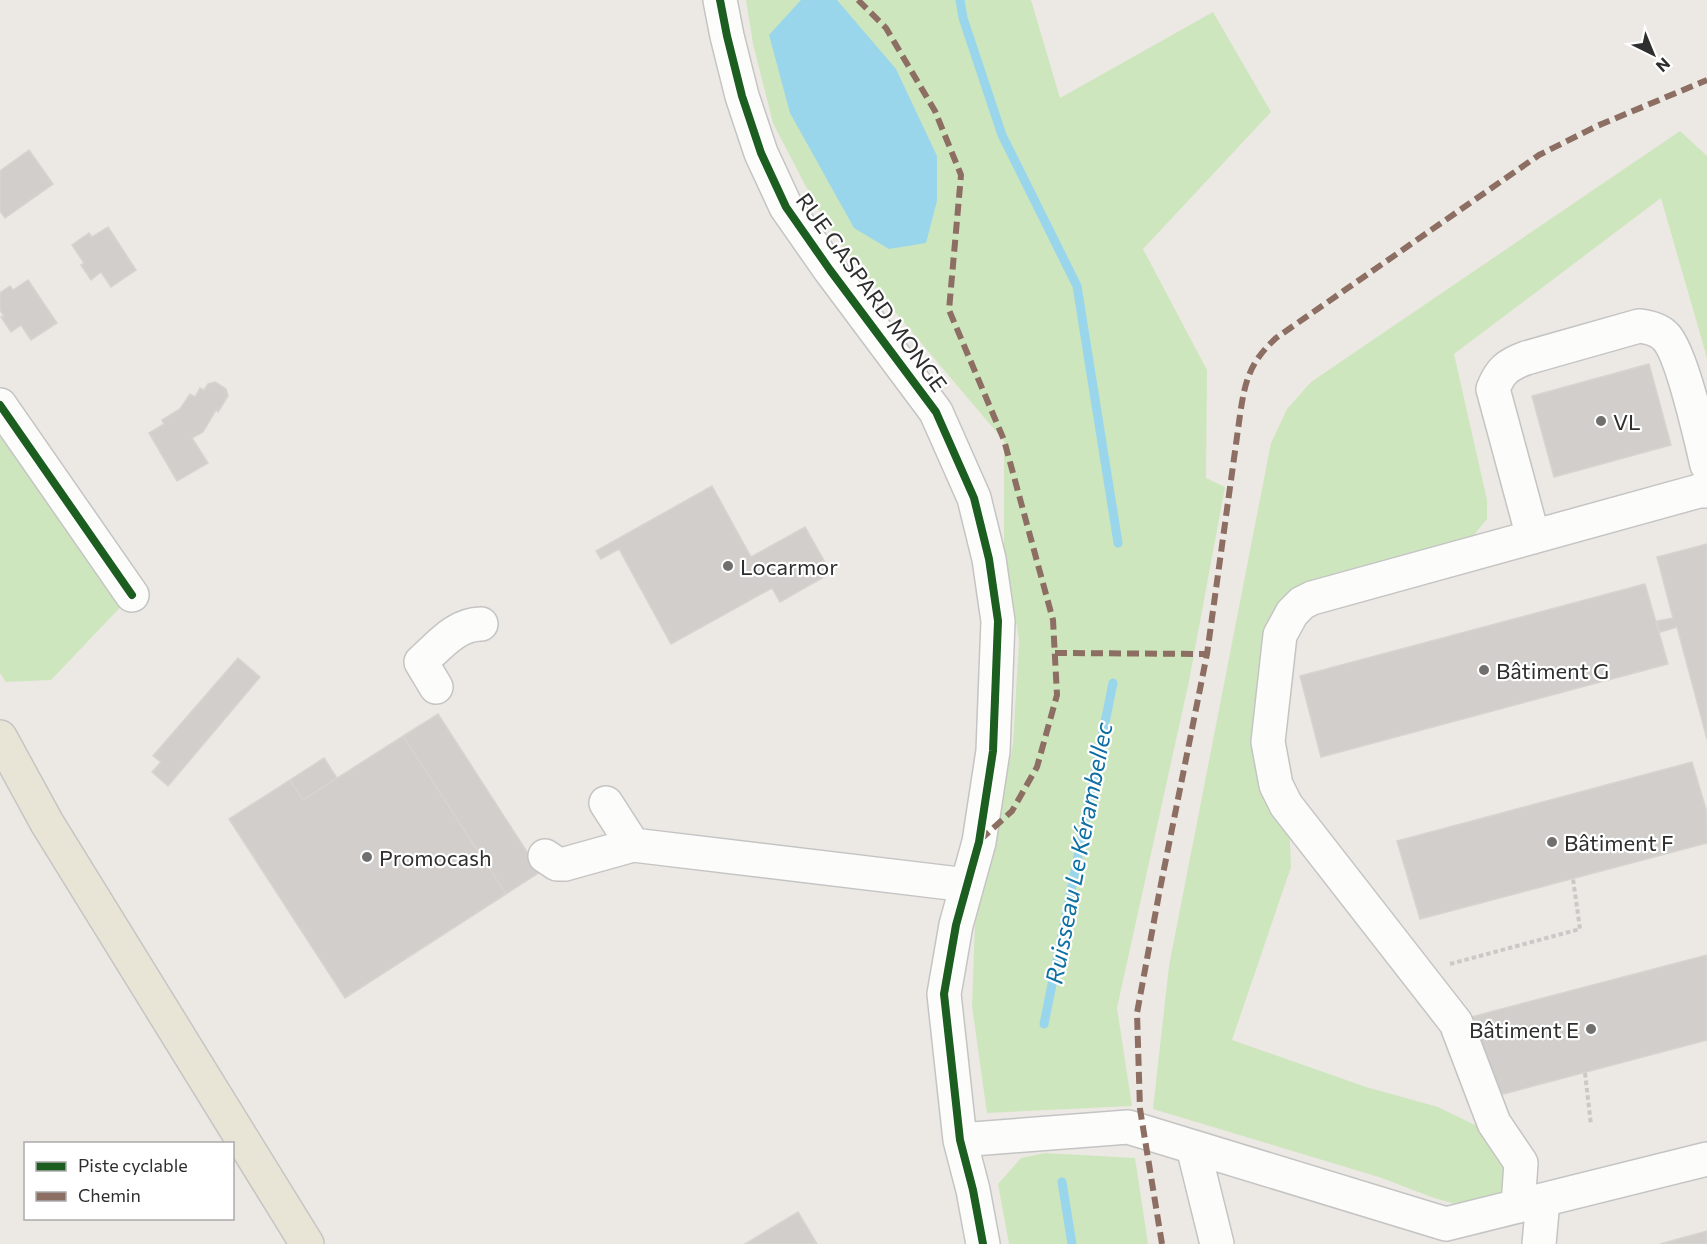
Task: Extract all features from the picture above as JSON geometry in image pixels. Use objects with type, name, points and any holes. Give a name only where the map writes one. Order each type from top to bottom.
[{"type":"main road","points":[[0,737],[47,823],[308,1244]]},
{"type":"main road","points":[[0,772],[47,823]]},
{"type":"street","name":"RUE GASPARD MONGE","points":[[720,0],[726,36],[742,96],[761,153],[786,207],[936,412],[974,498],[989,560],[998,621],[993,750],[979,842],[956,925],[944,994],[960,1140],[973,1190],[983,1244]]},
{"type":"street","points":[[1533,537],[1493,389],[1499,375],[1512,363],[1639,326],[1652,328],[1663,334],[1676,352],[1706,460]]},
{"type":"street","points":[[0,405],[132,595]]},
{"type":"street","points":[[1539,1244],[1521,1163],[1494,1123],[1456,1023],[1437,1012],[1418,973],[1377,932],[1328,870],[1286,805],[1276,785],[1268,742],[1280,635],[1292,613],[1302,603],[1312,598],[1699,491],[1707,491]]},
{"type":"street","points":[[436,687],[421,662],[459,628],[470,624],[481,624]]},
{"type":"street","points":[[606,803],[633,845]]},
{"type":"street","points":[[545,856],[558,864],[565,864],[633,845],[967,885]]},
{"type":"street","points":[[960,1140],[1128,1127],[1442,1223],[1456,1222],[1707,1159]]},
{"type":"street","points":[[1193,1148],[1217,1244]]},
{"type":"path","points":[[1418,973],[1580,928],[1573,879]]},
{"type":"path","points":[[1585,1073],[1591,1125]]},
{"type":"green space","points":[[746,0],[1031,0],[1060,98],[1213,12],[1271,112],[1143,249],[1207,370],[1206,478],[1225,487],[1189,681],[1117,1008],[1132,1106],[987,1113],[972,1006],[975,923],[994,845],[1013,743],[1019,640],[1004,549],[1004,441],[852,261],[816,206],[773,123],[753,44]]},
{"type":"green space","points":[[1680,131],[1707,156],[1707,358],[1661,198],[1454,354],[1487,500],[1487,519],[1474,535],[1345,577],[1266,661],[1289,822],[1291,867],[1232,1040],[1366,1087],[1438,1107],[1477,1126],[1488,1139],[1506,1169],[1505,1186],[1499,1194],[1462,1206],[1379,1177],[1153,1109],[1169,966],[1271,443],[1287,409],[1311,382]]},
{"type":"green space","points":[[0,405],[132,595],[51,680],[6,682],[0,673]]},
{"type":"green space","points":[[1045,1153],[1135,1158],[1148,1244],[1009,1244],[998,1184],[1021,1158]]},
{"type":"water","points":[[801,0],[837,0],[896,69],[937,156],[937,201],[926,243],[889,249],[854,228],[790,113],[769,35]]},
{"type":"building","points":[[29,150],[53,184],[5,218],[0,211],[0,171]]},
{"type":"building","points":[[108,227],[136,270],[111,287],[101,272],[91,280],[81,265],[84,263],[72,245],[89,233],[92,237]]},
{"type":"building","points":[[28,280],[57,323],[31,340],[21,325],[11,332],[1,317],[4,316],[0,310],[0,293],[10,286],[13,290]]},
{"type":"building","name":"VL","points":[[1649,364],[1671,445],[1554,477],[1532,396]]},
{"type":"building","points":[[215,382],[226,389],[228,396],[218,412],[216,410],[203,432],[192,438],[208,463],[177,481],[149,433],[164,424],[162,420],[180,409],[190,394],[195,397],[200,388],[204,390],[208,384]]},
{"type":"building","name":"Locarmor","points":[[712,486],[751,557],[805,527],[831,573],[780,602],[772,588],[671,644],[619,549],[601,559],[596,551]]},
{"type":"building","points":[[1707,544],[1707,739],[1677,627],[1660,632],[1657,621],[1673,618],[1657,557]]},
{"type":"building","name":"Bâtiment G","points":[[1645,584],[1668,664],[1321,757],[1300,676]]},
{"type":"building","points":[[238,658],[260,677],[168,786],[152,772],[161,762],[153,756]]},
{"type":"building","points":[[438,714],[540,872],[506,894],[403,736]]},
{"type":"building","name":"Promocash","points":[[403,736],[506,894],[345,998],[229,819],[290,780],[303,800]]},
{"type":"building","points":[[324,758],[337,778],[303,800],[290,780]]},
{"type":"building","name":"Bâtiment F","points":[[1692,762],[1706,809],[1707,843],[1420,919],[1397,841]]},
{"type":"building","name":"Bâtiment E","points":[[1707,955],[1707,1040],[1492,1097],[1471,1017]]},
{"type":"building","points":[[798,1212],[817,1244],[745,1244]]},
{"type":"building","points":[[1707,1231],[1707,1244],[1660,1244]]},
{"type":"waterway","name":"Ruisseau Le Kérambellec","points":[[960,0],[963,18],[1002,135],[1077,286],[1118,543]]},
{"type":"waterway","name":"Ruisseau Le Kérambellec","points":[[1044,1024],[1113,683]]},
{"type":"waterway","name":"Ruisseau Le Kérambellec","points":[[1062,1182],[1072,1244]]},
{"type":"marked path","points":[[858,0],[886,28],[935,111],[961,175],[949,310],[1004,440],[1053,620],[1057,695],[1037,767],[1012,811],[980,840]]},
{"type":"marked path","points":[[1162,1244],[1140,1109],[1137,1013],[1207,654],[1240,415],[1250,372],[1260,355],[1276,338],[1539,155],[1597,126],[1707,80]]},
{"type":"marked path","points":[[1055,653],[1207,654]]},
{"type":"cycle path","points":[[720,0],[742,96],[761,153],[786,207],[936,412],[974,498],[989,559],[998,621],[993,751],[979,842],[956,925],[944,994],[960,1140],[973,1190],[983,1244]]},
{"type":"cycle path","points":[[0,405],[132,595]]},
{"type":"place","name":"VL","points":[[1601,421]]},
{"type":"place","name":"Locarmor","points":[[728,566]]},
{"type":"place","name":"Bâtiment G","points":[[1484,670]]},
{"type":"place","name":"Bâtiment F","points":[[1552,842]]},
{"type":"place","name":"Promocash","points":[[367,857]]},
{"type":"place","name":"Bâtiment E","points":[[1591,1029]]}]
